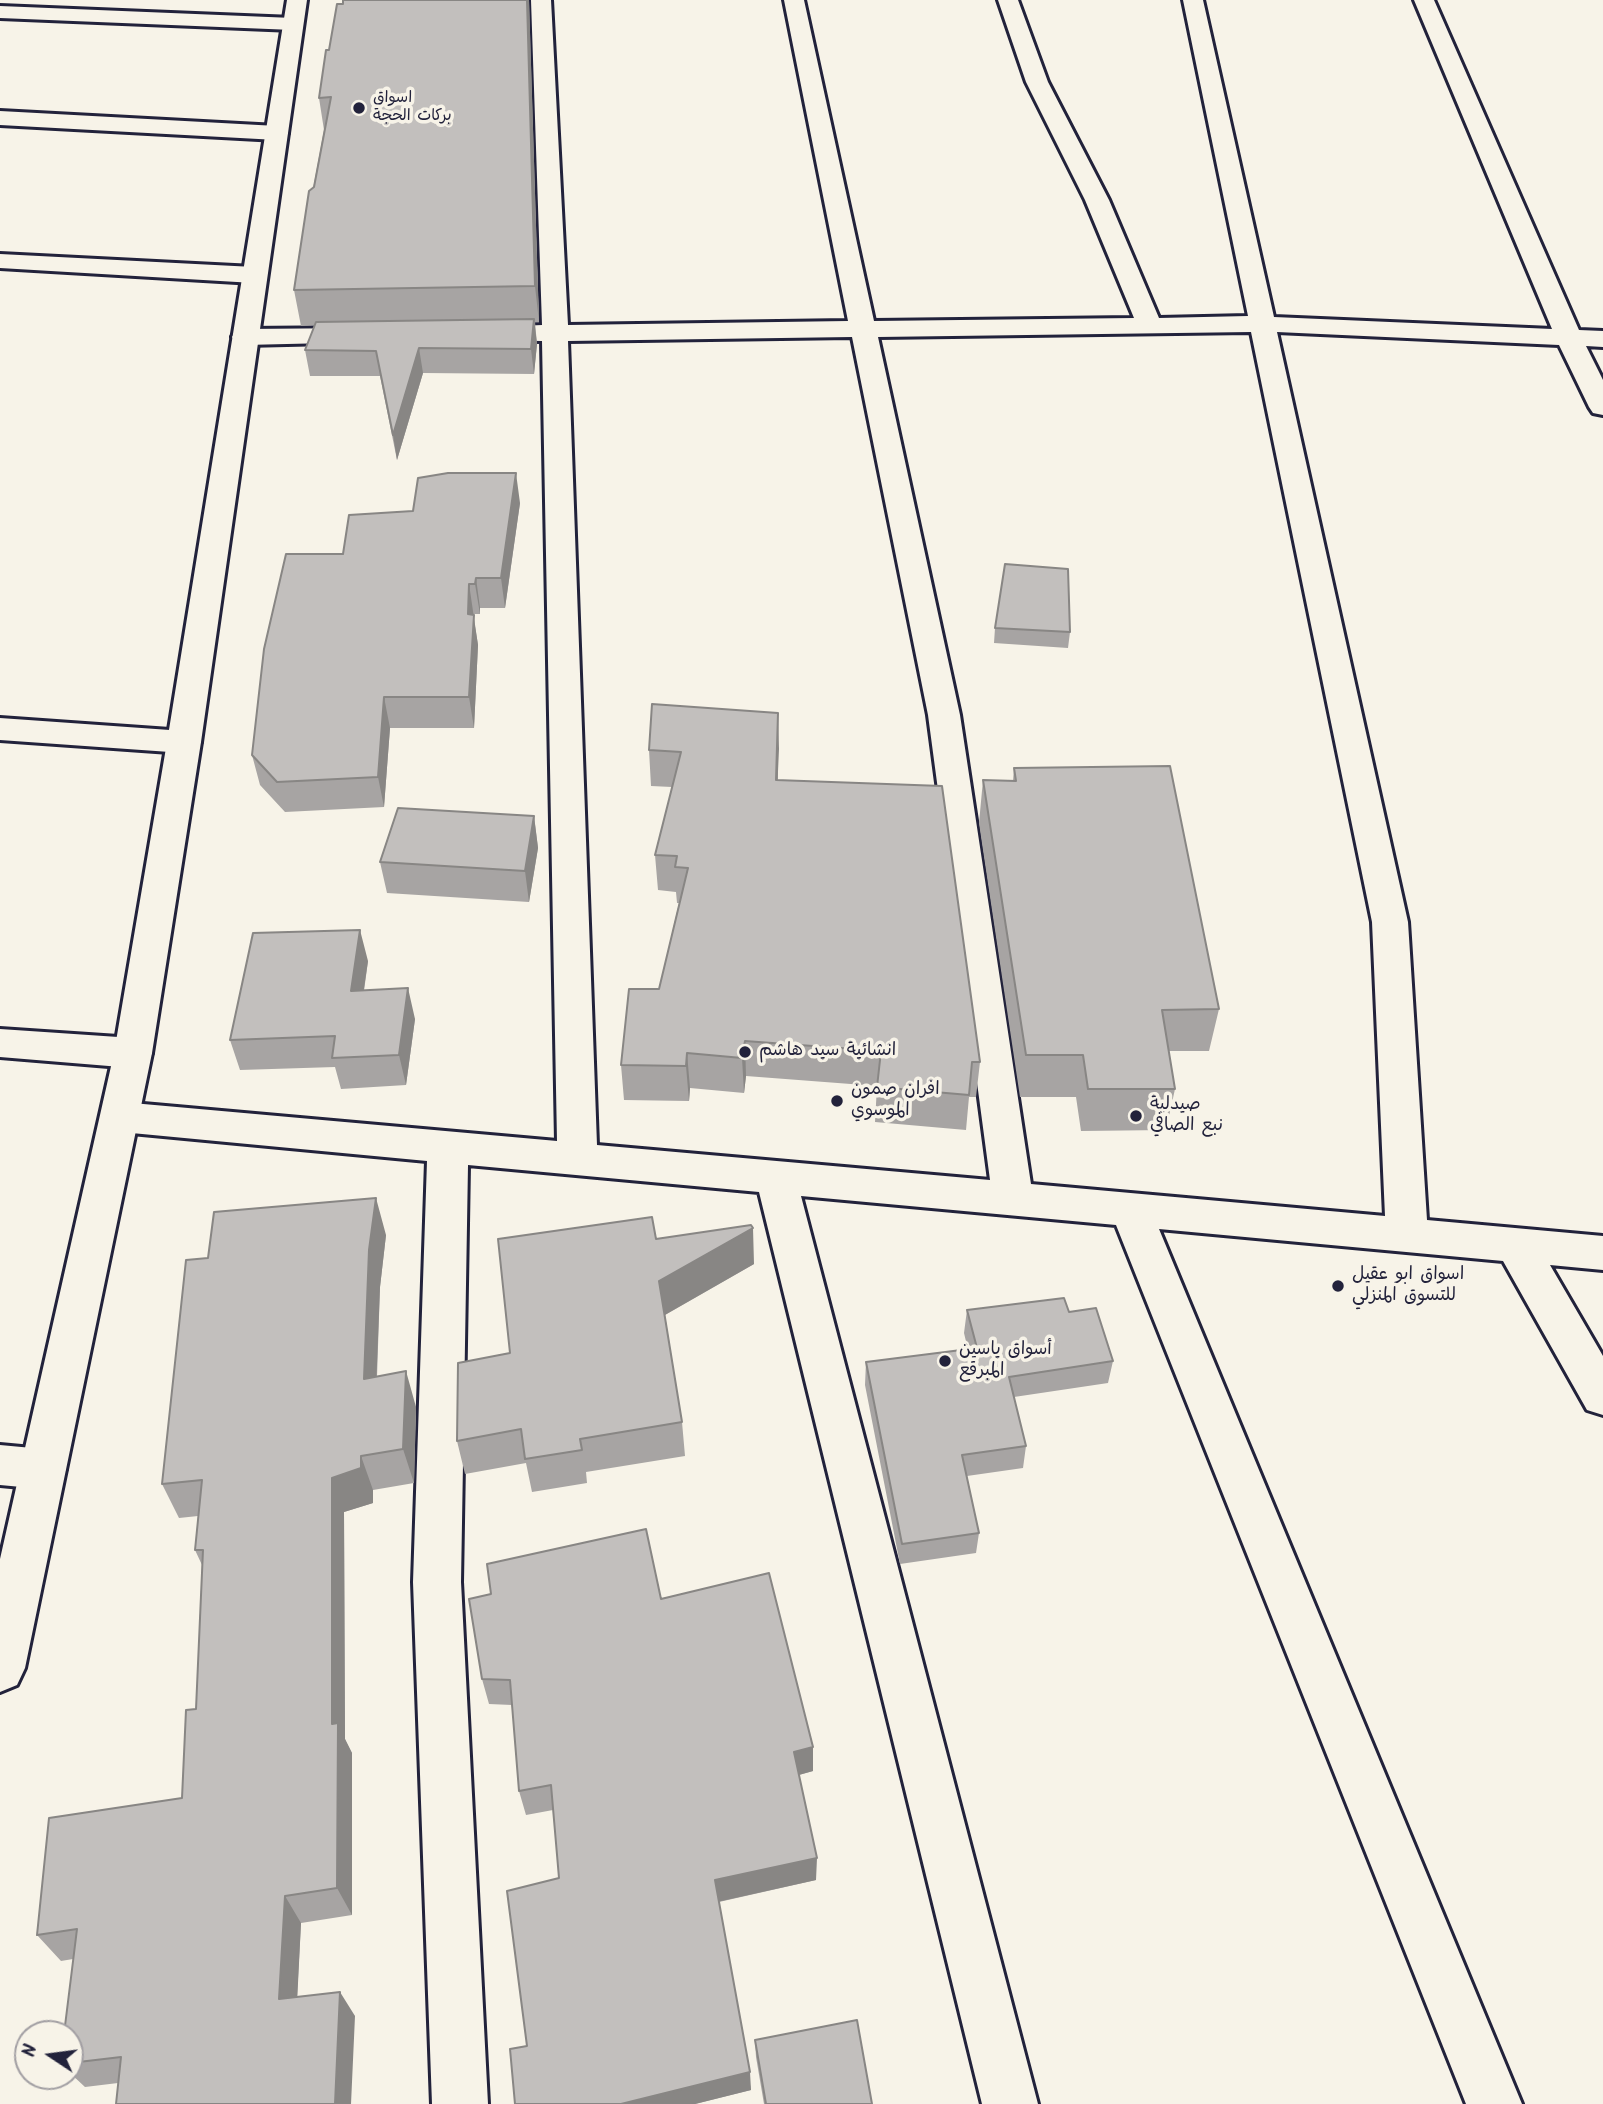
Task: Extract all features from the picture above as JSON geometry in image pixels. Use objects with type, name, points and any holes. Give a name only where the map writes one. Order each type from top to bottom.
[{"type":"street","points":[[541,0],[555,333],[577,1159]]},
{"type":"street","points":[[794,0],[944,715],[1013,1199]]},
{"type":"street","points":[[1008,0],[1037,82],[1097,200],[1150,326]]},
{"type":"street","points":[[1193,0],[1390,922],[1407,1235]]},
{"type":"street","points":[[1424,0],[1569,338],[1603,407]]},
{"type":"street","points":[[0,12],[295,12],[184,742],[133,1053],[121,1117],[22,1467],[0,1668]]},
{"type":"street","points":[[0,118],[276,133]]},
{"type":"street","points":[[0,261],[254,275]]},
{"type":"street","points":[[460,335],[1262,324],[1603,339]]},
{"type":"street","points":[[245,337],[393,335]]},
{"type":"street","points":[[0,729],[184,742]]},
{"type":"street","points":[[0,1043],[133,1053]]},
{"type":"street","points":[[121,1117],[1603,1253]]},
{"type":"street","points":[[448,1147],[437,1582],[460,2104]]},
{"type":"street","points":[[776,1177],[1010,2104]]},
{"type":"street","points":[[1131,1210],[1494,2104]]},
{"type":"street","points":[[1516,1245],[1603,1396]]},
{"type":"building","points":[[343,0],[527,0],[535,286],[294,290],[309,191],[314,187],[331,97],[319,98],[326,50],[329,50],[337,4],[343,4]]},
{"type":"building","points":[[534,319],[531,349],[419,348],[393,435],[376,351],[305,350],[316,322]]},
{"type":"building","points":[[448,473],[516,473],[501,578],[476,578],[475,584],[469,584],[468,614],[474,615],[469,697],[384,697],[378,777],[277,782],[252,755],[264,649],[286,554],[343,554],[349,515],[413,511],[418,478]]},
{"type":"building","points":[[1005,564],[1068,569],[1070,632],[995,628]]},
{"type":"building","points":[[652,704],[778,713],[776,780],[942,786],[980,1062],[972,1062],[969,1095],[877,1087],[881,1051],[745,1041],[742,1058],[687,1053],[686,1066],[621,1065],[629,989],[659,989],[688,868],[675,867],[677,856],[655,855],[681,752],[649,750]]},
{"type":"building","points":[[1170,766],[1219,1009],[1162,1010],[1175,1089],[1088,1089],[1083,1055],[1026,1055],[983,780],[1016,781],[1014,768]]},
{"type":"building","points":[[398,808],[534,816],[525,871],[380,862]]},
{"type":"building","points":[[360,930],[351,991],[408,988],[399,1055],[332,1058],[335,1036],[230,1040],[253,933]]},
{"type":"building","points":[[376,1198],[369,1250],[364,1379],[406,1371],[403,1449],[361,1456],[361,1468],[332,1478],[332,1724],[338,1723],[337,1888],[285,1896],[279,1999],[340,1992],[335,2104],[116,2104],[121,2057],[84,2061],[84,2020],[66,2020],[77,1929],[37,1935],[49,1818],[182,1798],[186,1710],[196,1709],[203,1550],[195,1550],[202,1480],[162,1484],[186,1260],[208,1258],[214,1212]]},
{"type":"building","points":[[652,1217],[656,1239],[751,1225],[753,1228],[659,1281],[682,1422],[580,1439],[582,1450],[525,1459],[521,1429],[457,1441],[458,1363],[510,1353],[498,1239]]},
{"type":"building","points":[[1064,1298],[1069,1312],[1096,1308],[1113,1361],[1009,1377],[1026,1446],[962,1455],[979,1533],[902,1544],[866,1362],[977,1348],[967,1310]]},
{"type":"building","points":[[646,1529],[661,1599],[769,1573],[813,1747],[794,1752],[817,1858],[715,1880],[750,2072],[621,2104],[515,2104],[510,2049],[527,2046],[507,1891],[559,1878],[551,1785],[519,1791],[510,1680],[482,1679],[469,1599],[491,1594],[487,1564]]},
{"type":"building","points":[[857,2020],[872,2104],[766,2104],[755,2040]]},
{"type":"place","name":"اسواق بركات الحجة","points":[[359,108]]},
{"type":"place","name":"انشائية سيد هاشم","points":[[745,1052]]},
{"type":"place","name":"افران صمون الموسوي","points":[[837,1101]]},
{"type":"place","name":"صيدلية نبع الصافي","points":[[1136,1116]]},
{"type":"place","name":"اسواق ابو عقيل للتسوق المنزلي","points":[[1338,1286]]},
{"type":"place","name":"أسواق ياسين المبرقع","points":[[945,1361]]}]
